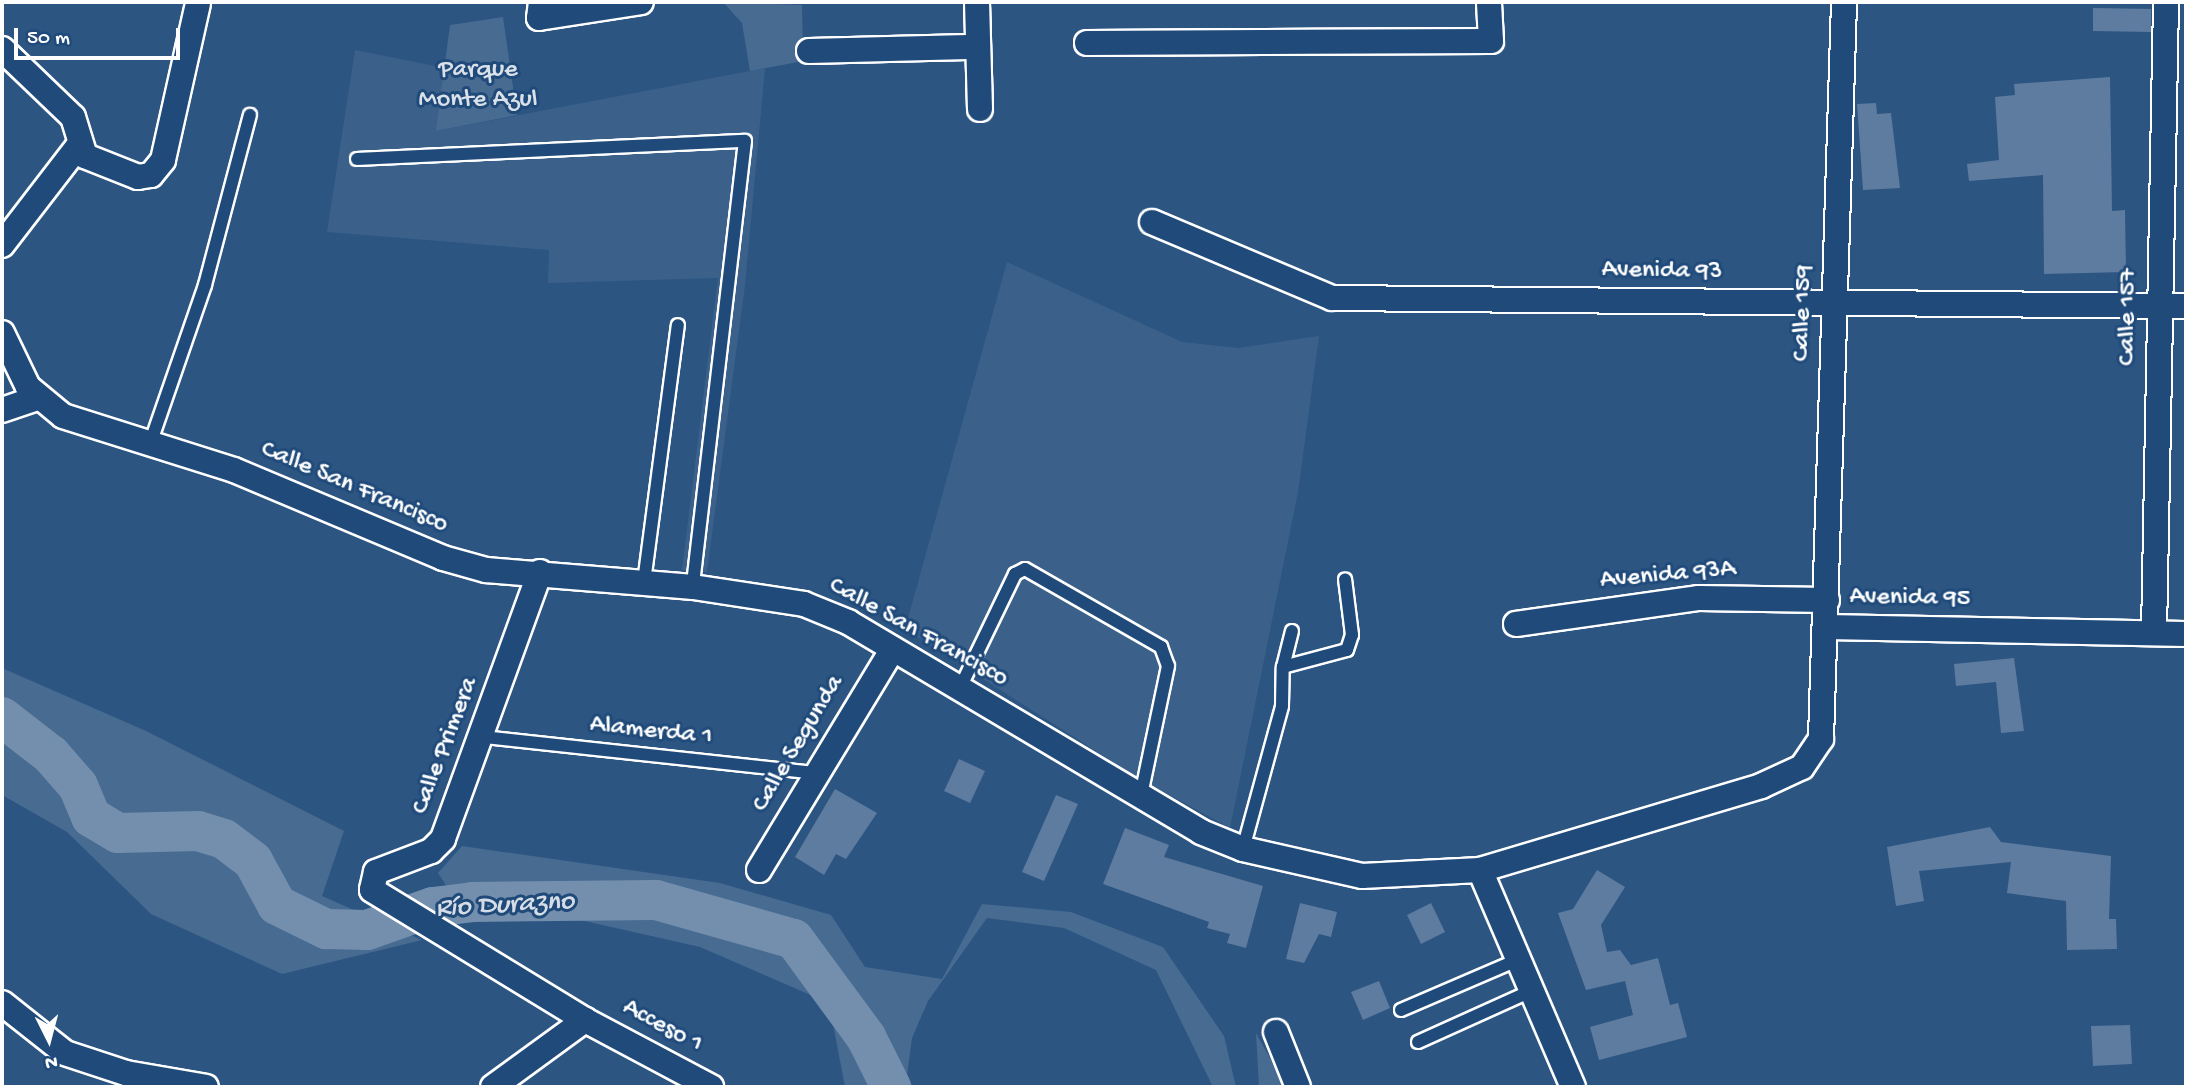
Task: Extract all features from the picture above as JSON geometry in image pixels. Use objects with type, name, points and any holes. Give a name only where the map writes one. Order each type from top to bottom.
[{"type":"street","points":[[540,10],[640,2]]},
{"type":"street","points":[[976,2],[980,109]]},
{"type":"street","points":[[1087,43],[1491,41],[1489,2]]},
{"type":"street","name":"Calle 159","points":[[1826,627],[1844,2]]},
{"type":"street","name":"Calle 157","points":[[2154,633],[2166,2]]},
{"type":"street","points":[[2,49],[74,117],[79,145],[91,160],[138,177],[159,170],[198,4]]},
{"type":"street","points":[[809,51],[978,47]]},
{"type":"street","points":[[2,246],[79,145]]},
{"type":"street","name":"Avenida 93","points":[[1152,222],[1332,298],[2186,306]]},
{"type":"street","name":"Calle San Francisco","points":[[2,334],[36,398],[63,416],[234,470],[443,558],[486,570],[540,572],[693,587],[804,604],[893,649],[1140,794],[1243,849],[1362,876],[1480,870]]},
{"type":"street","points":[[2,410],[36,398]]},
{"type":"street","name":"Calle Primera","points":[[382,896],[372,890],[376,872],[431,851],[443,839],[484,737],[540,572]]},
{"type":"street","name":"Avenida 93A","points":[[1517,624],[1699,598],[1826,600]]},
{"type":"street","name":"Avenida 95","points":[[1480,870],[1657,819],[1802,767],[1821,739],[1826,714],[1826,627],[2186,634]]},
{"type":"street","name":"Calle Segunda","points":[[759,870],[813,773],[893,649]]},
{"type":"street","points":[[1480,870],[1573,1087]]},
{"type":"street","name":"Acceso 1","points":[[382,896],[585,1020],[711,1087]]},
{"type":"street","points":[[2,1003],[65,1053],[126,1073],[206,1087]]},
{"type":"street","points":[[492,1087],[585,1020]]},
{"type":"street","points":[[1276,1032],[1298,1087]]},
{"type":"lane","points":[[150,444],[205,285],[250,115]]},
{"type":"lane","points":[[357,159],[745,141],[693,587]]},
{"type":"lane","points":[[644,582],[678,324]]},
{"type":"lane","points":[[960,688],[1015,574],[1025,569],[1161,648],[1168,666],[1140,794]]},
{"type":"lane","points":[[1283,667],[1347,650],[1352,635],[1345,579]]},
{"type":"lane","points":[[1243,849],[1282,706],[1283,667],[1292,631]]},
{"type":"lane","name":"Alamerda 1","points":[[484,737],[813,773]]},
{"type":"lane","points":[[1401,1010],[1517,960]]},
{"type":"lane","points":[[1418,1042],[1531,991]]},
{"type":"shaded area","points":[[355,50],[445,68],[437,131],[765,68],[745,285],[707,572],[682,570],[718,278],[548,283],[549,250],[327,232]]},
{"type":"shaded area","points":[[1007,262],[1182,342],[1239,348],[1319,336],[1298,492],[1230,828],[1135,776],[905,629]]},
{"type":"green space","points":[[723,2],[802,5],[803,61],[750,71],[742,23]]},
{"type":"green space","name":"Parque Monte Azul","points":[[503,17],[517,115],[436,131],[450,25]]},
{"type":"green space","points":[[2,668],[146,731],[344,831],[322,896],[422,940],[282,974],[151,914],[67,832],[2,795]]},
{"type":"green space","points":[[462,846],[720,883],[831,915],[865,967],[942,979],[982,904],[1071,912],[1163,947],[1224,1036],[1236,1087],[1213,1087],[1156,970],[1064,928],[987,918],[928,1001],[912,1038],[907,1075],[913,1087],[845,1087],[829,1003],[700,947],[567,917],[467,917],[438,873]]},
{"type":"green space","points":[[1256,1033],[1286,1087],[1259,1087]]},
{"type":"building","points":[[2093,8],[2151,9],[2151,32],[2093,31]]},
{"type":"building","points":[[2110,77],[2112,211],[2125,210],[2126,272],[2044,274],[2043,175],[1969,181],[1967,164],[1999,160],[1995,97],[2015,95],[2014,84]]},
{"type":"building","points":[[1876,103],[1877,114],[1891,113],[1900,188],[1863,190],[1857,104]]},
{"type":"building","points":[[2014,658],[2024,731],[2001,733],[1996,682],[1956,686],[1954,664]]},
{"type":"building","points":[[959,759],[985,771],[970,803],[944,791]]},
{"type":"building","points":[[835,789],[877,813],[846,859],[836,854],[824,875],[795,857]]},
{"type":"building","points":[[1056,795],[1078,804],[1044,881],[1022,872]]},
{"type":"building","points":[[1990,827],[2001,842],[2111,856],[2109,919],[2116,919],[2117,949],[2067,950],[2066,901],[2007,893],[2011,862],[1919,871],[1924,901],[1896,906],[1887,847]]},
{"type":"building","points":[[1125,828],[1169,845],[1164,857],[1263,886],[1246,948],[1227,943],[1230,934],[1207,928],[1209,922],[1103,884]]},
{"type":"building","points":[[1597,870],[1625,887],[1601,925],[1607,952],[1620,950],[1631,965],[1658,958],[1670,1005],[1678,1003],[1687,1037],[1599,1060],[1590,1027],[1633,1015],[1625,981],[1586,990],[1558,913],[1573,909]]},
{"type":"building","points":[[1300,903],[1337,912],[1331,937],[1319,934],[1304,963],[1286,959]]},
{"type":"building","points":[[1431,903],[1445,932],[1421,944],[1407,915]]},
{"type":"building","points":[[1379,981],[1390,1008],[1363,1020],[1351,992]]},
{"type":"building","points":[[2130,1025],[2132,1064],[2093,1066],[2091,1026]]},
{"type":"waterway","name":"Río Durazno","points":[[2,717],[51,755],[78,786],[91,817],[118,833],[198,831],[224,839],[253,861],[277,905],[326,929],[367,930],[433,907],[472,902],[656,900],[794,939],[866,1037],[891,1087]]}]
